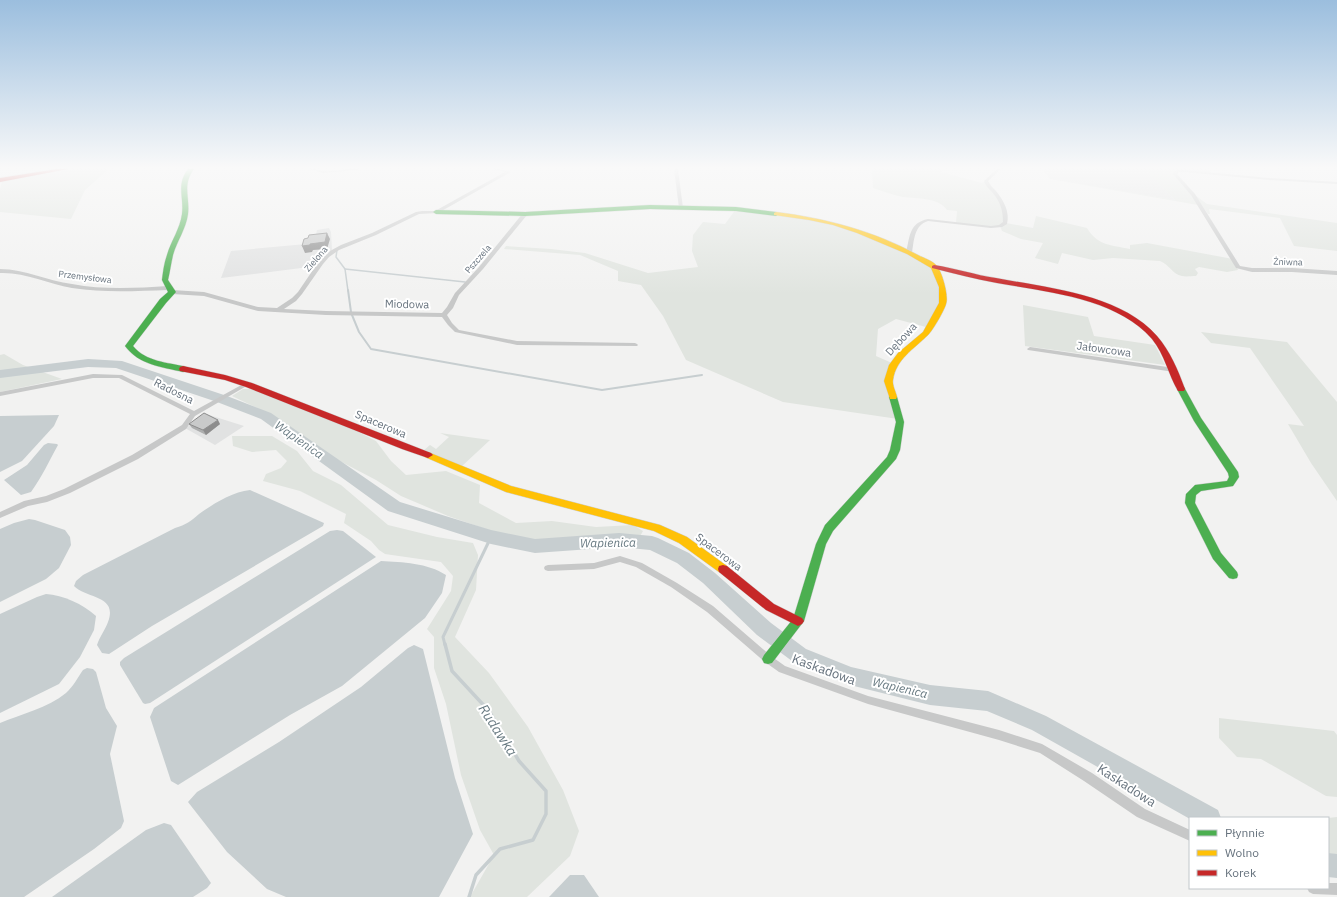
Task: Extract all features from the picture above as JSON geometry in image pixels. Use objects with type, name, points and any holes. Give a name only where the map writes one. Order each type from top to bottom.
[{"type":"street","points":[[170,290],[165,280],[170,256],[183,222],[185,211]]},
{"type":"street","points":[[436,212],[524,214],[581,211]]},
{"type":"street","points":[[751,211],[809,218],[835,224],[860,232],[909,253],[934,267],[1070,296],[1103,305],[1135,321],[1149,333],[1160,346],[1174,370],[1187,402],[1233,472],[1234,477],[1230,484],[1198,488],[1190,494],[1190,503],[1217,556],[1233,575]]},
{"type":"street","points":[[909,253],[915,225],[920,221],[928,220],[991,227],[1000,226],[1005,223],[1004,211]]},
{"type":"street","name":"Żniwna","points":[[1204,211],[1238,267],[1252,270],[1292,270],[1337,273]]},
{"type":"street","name":"Zielona","points":[[275,310],[285,307],[295,299],[322,261],[334,250],[374,234],[414,214],[422,212],[436,212]]},
{"type":"street","name":"Pszczela","points":[[444,315],[450,308],[457,294],[481,268],[524,214]]},
{"type":"street","name":"Dębowa","points":[[768,659],[798,622],[812,581],[821,544],[829,528],[891,459],[895,450],[900,422],[888,381],[893,365],[901,354],[926,332],[943,303],[942,287],[934,267]]},
{"type":"street","name":"Przemysłowa","points":[[0,271],[18,271],[57,283],[90,289],[170,290]]},
{"type":"street","name":"Miodowa","points":[[170,290],[204,294],[258,309],[326,313],[444,315],[457,331],[517,343],[635,345]]},
{"type":"street","name":"Spacerowa","points":[[170,290],[129,346],[133,352],[150,362],[247,384],[336,418],[384,440],[437,458],[509,489],[656,528],[683,540],[704,554],[770,607],[798,622]]},
{"type":"street","name":"Jałowcowa","points":[[1030,349],[1174,370]]},
{"type":"street","name":"Radosna","points":[[0,394],[93,376],[120,376],[191,410],[193,414],[184,427],[135,457],[67,491],[48,499],[27,502],[0,515]]},
{"type":"street","points":[[193,414],[247,384]]},
{"type":"street","name":"Kaskadowa","points":[[548,568],[594,566],[620,559],[639,564],[710,609],[768,659],[782,669],[868,700],[999,735],[1042,749],[1088,777],[1141,813],[1189,836]]},
{"type":"shaded area","points":[[0,211],[75,211],[71,219]]},
{"type":"shaded area","points":[[735,211],[751,211],[809,218],[835,224],[909,253],[934,267],[941,287],[941,302],[926,327],[896,319],[878,329],[876,356],[892,363],[886,381],[898,419],[783,402],[686,360],[663,316],[641,285],[618,281],[618,271],[580,255],[504,249],[506,246],[585,253],[648,273],[698,267],[692,251],[693,235],[703,222],[725,224]]},
{"type":"shaded area","points":[[956,211],[1003,211],[1006,223],[1033,228],[1036,216],[1087,228],[1100,242],[1106,244],[1130,249],[1130,245],[1147,243],[1233,259],[1238,270],[1227,272],[1199,267],[1195,269],[1198,273],[1196,276],[1185,276],[1179,275],[1160,261],[1113,258],[1093,260],[1062,253],[1058,264],[1035,258],[1043,243],[1021,239],[1002,231],[1000,226],[991,227],[956,223],[957,211]]},
{"type":"shaded area","points":[[1224,211],[1254,211],[1337,223],[1337,251],[1294,246],[1280,218]]},
{"type":"shaded area","points":[[329,228],[331,232],[332,250],[324,256],[317,266],[221,278],[231,251],[306,244],[315,239],[317,230]]},
{"type":"shaded area","points":[[1023,305],[1088,317],[1094,336],[1155,345],[1165,365],[1025,346]]},
{"type":"shaded area","points":[[1201,332],[1287,342],[1337,402],[1337,501],[1311,463],[1288,424],[1304,426],[1250,348],[1211,343]]},
{"type":"shaded area","points":[[4,354],[23,365],[62,379],[0,392],[0,355]]},
{"type":"shaded area","points":[[243,389],[255,389],[335,420],[376,441],[391,461],[406,475],[446,471],[480,485],[479,503],[516,523],[552,521],[596,527],[633,525],[643,531],[639,538],[622,536],[552,541],[509,537],[448,516],[401,496],[376,480],[334,458],[276,417],[232,396]]},
{"type":"shaded area","points":[[206,414],[244,426],[215,445],[185,428]]},
{"type":"shaded area","points":[[59,415],[54,426],[22,461],[0,472],[0,416]]},
{"type":"shaded area","points":[[440,433],[490,440],[462,466],[423,451],[430,445],[436,449],[449,437]]},
{"type":"shaded area","points":[[232,436],[272,436],[297,451],[313,471],[341,485],[388,525],[437,537],[473,543],[478,555],[476,590],[455,637],[489,673],[528,727],[563,790],[579,831],[570,856],[527,897],[470,897],[494,855],[480,830],[461,775],[446,704],[434,668],[434,637],[427,629],[451,591],[453,576],[441,562],[385,554],[371,541],[344,523],[346,514],[300,491],[263,481],[266,474],[281,468],[287,461],[276,450],[252,452],[233,446]]},
{"type":"shaded area","points":[[48,443],[58,445],[31,492],[21,495],[4,480],[27,465],[44,445]]},
{"type":"shaded area","points":[[250,490],[324,523],[323,526],[152,626],[109,654],[102,653],[97,645],[108,622],[110,613],[109,607],[100,599],[74,586],[76,581],[83,575],[191,521],[204,510],[223,499],[236,493]]},
{"type":"shaded area","points":[[29,519],[65,530],[70,537],[71,545],[59,568],[46,579],[0,602],[0,529]]},
{"type":"shaded area","points":[[330,531],[343,531],[376,557],[150,703],[143,703],[120,665],[120,662],[124,658]]},
{"type":"shaded area","points":[[381,561],[423,566],[446,575],[442,593],[425,618],[342,686],[290,715],[178,785],[171,781],[150,717],[154,708]]},
{"type":"shaded area","points":[[46,594],[66,598],[91,612],[96,616],[94,630],[80,657],[59,684],[0,713],[0,614]]},
{"type":"shaded area","points":[[414,645],[423,649],[455,778],[473,834],[439,897],[286,897],[267,889],[227,852],[188,802],[197,792],[279,742],[361,687],[408,648]]},
{"type":"shaded area","points":[[87,668],[93,669],[96,672],[106,708],[117,726],[110,754],[124,821],[121,828],[94,849],[24,897],[0,897],[0,723],[43,707],[59,698],[69,691],[83,670]]},
{"type":"shaded area","points":[[1219,718],[1334,731],[1337,735],[1337,797],[1326,796],[1261,759],[1237,757],[1219,738]]},
{"type":"shaded area","points":[[1337,817],[1337,873],[1329,871],[1329,818]]},
{"type":"shaded area","points":[[164,823],[171,825],[211,883],[207,888],[193,897],[52,897],[146,830]]},
{"type":"shaded area","points":[[570,875],[584,875],[599,897],[549,897]]},
{"type":"building","points":[[327,233],[325,242],[302,246],[304,239],[308,238],[309,235]]},
{"type":"building","points":[[204,413],[218,420],[203,430],[189,424]]},
{"type":"waterway","points":[[337,250],[336,257],[345,269]]},
{"type":"waterway","points":[[345,269],[465,282]]},
{"type":"waterway","points":[[345,269],[348,291]]},
{"type":"waterway","points":[[348,290],[351,312]]},
{"type":"waterway","points":[[352,315],[359,332],[371,349],[602,390],[702,375]]},
{"type":"waterway","name":"Wapienica","points":[[0,374],[88,363],[117,364],[222,399],[266,416],[394,507],[491,537],[535,546],[619,540],[652,543],[683,558],[709,578],[764,629],[799,655],[850,676],[930,695],[988,701],[1039,723],[1208,817]]},
{"type":"waterway","name":"Rudawka","points":[[445,645],[443,637],[491,537]]},
{"type":"waterway","name":"Rudawka","points":[[445,644],[452,671],[489,711],[519,761],[546,791],[546,814],[533,840],[500,849],[476,875],[469,897]]},
{"type":"waterway","name":"Wapienica","points":[[1329,865],[1337,866]]},
{"type":"traffic: fast","points":[[183,369],[146,360],[134,352],[129,346],[163,301],[172,292],[165,280],[170,255],[181,230],[185,211]]},
{"type":"traffic: fast","points":[[436,212],[525,214],[581,211]]},
{"type":"traffic: fast","points":[[751,211],[776,214]]},
{"type":"traffic: fast","points":[[1181,389],[1197,419],[1233,472],[1234,477],[1230,484],[1198,488],[1191,494],[1190,503],[1217,556],[1233,575]]},
{"type":"traffic: fast","points":[[768,659],[798,621],[821,544],[829,528],[891,459],[895,450],[900,422],[893,397]]},
{"type":"traffic: slow","points":[[776,214],[809,218],[835,224],[859,232],[909,253],[934,267],[942,287],[943,303],[926,333],[901,355],[893,365],[888,381],[893,397]]},
{"type":"traffic: slow","points":[[428,455],[509,489],[656,528],[683,540],[723,569]]},
{"type":"traffic: jam","points":[[934,267],[1075,295],[1114,309],[1131,319],[1154,337],[1168,358],[1181,389]]},
{"type":"traffic: jam","points":[[183,369],[241,382],[428,455]]},
{"type":"traffic: jam","points":[[723,569],[770,607],[798,621]]}]
